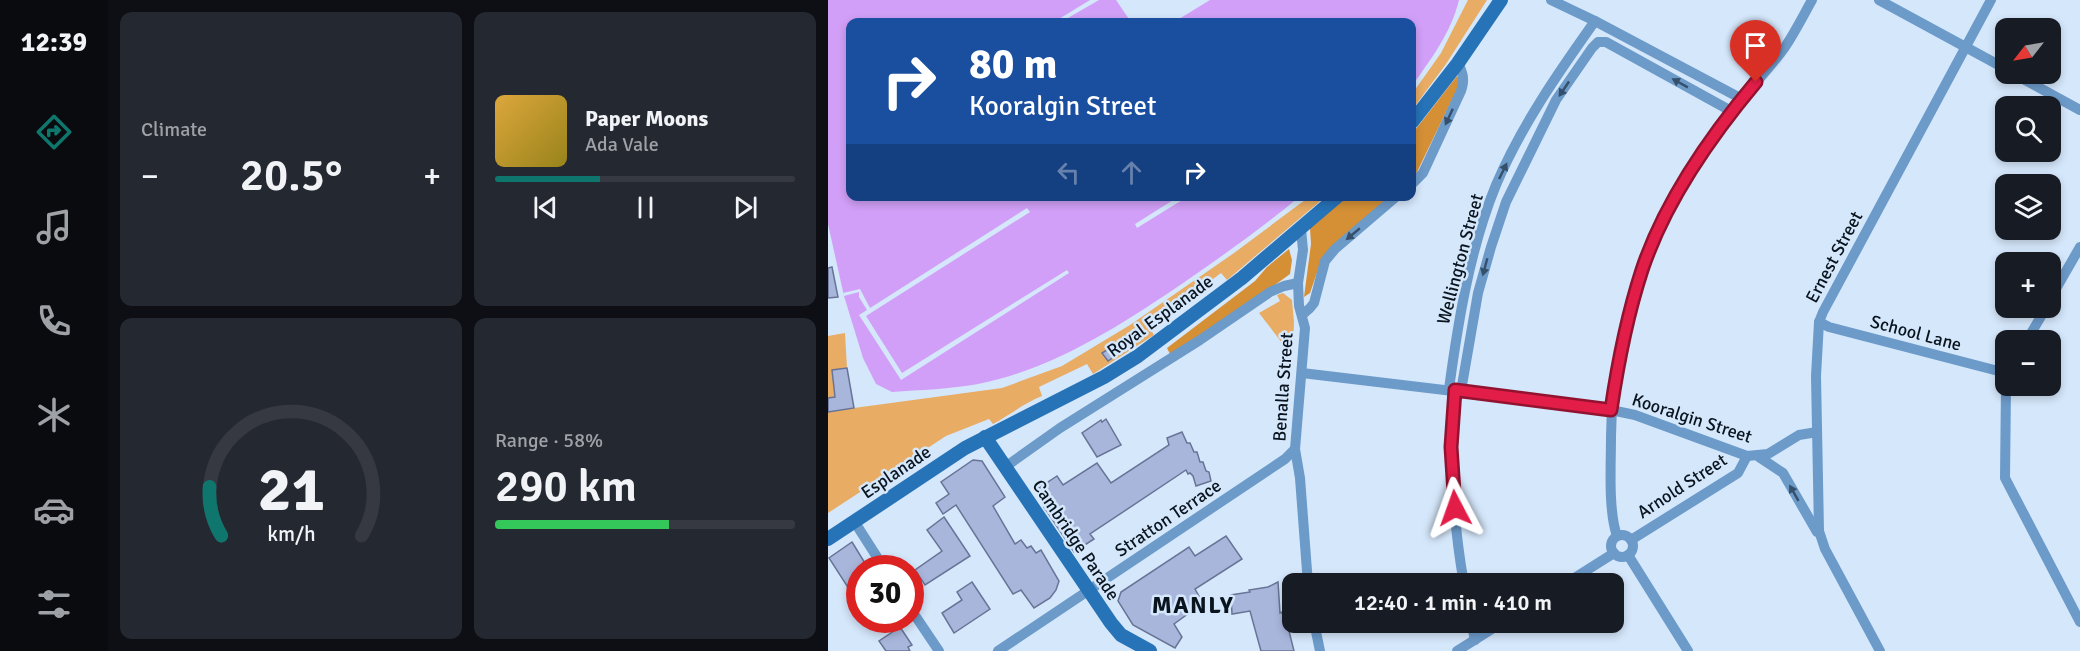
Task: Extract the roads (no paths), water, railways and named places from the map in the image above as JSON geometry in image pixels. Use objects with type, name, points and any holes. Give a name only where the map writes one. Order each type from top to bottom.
[{"type":"street","points":[[1416,117],[1458,63],[1501,0]]},
{"type":"street","points":[[1551,0],[1742,99]]},
{"type":"street","points":[[1617,536],[1625,536],[1631,540],[1633,547],[1628,555],[1621,557],[1614,553],[1612,543],[1617,536],[1611,480],[1611,410],[1629,314],[1642,269],[1678,191],[1698,158],[1731,111],[1784,49],[1812,0]]},
{"type":"street","points":[[1879,0],[1995,63]]},
{"type":"street","name":"Ernest Street","points":[[1880,651],[1820,538],[1817,514],[1816,376],[1819,322],[1991,0]]},
{"type":"street","name":"Wellington Street","points":[[1462,573],[1458,546],[1451,447],[1464,293],[1496,185],[1526,126],[1566,60],[1595,21]]},
{"type":"street","name":"Wellington Street","points":[[1455,390],[1478,293],[1506,202],[1556,100],[1592,48],[1598,42],[1606,42],[1731,111]]},
{"type":"street","points":[[1416,180],[1423,173],[1461,91],[1464,82],[1458,63]]},
{"type":"street","points":[[2032,84],[2080,110]]},
{"type":"street","name":"Royal Esplanade","points":[[985,436],[1104,377],[1138,356],[1208,305],[1332,201]]},
{"type":"street","points":[[1302,315],[1314,303],[1325,261],[1391,201]]},
{"type":"street","name":"Benalla Street","points":[[1301,229],[1303,250],[1298,283],[1305,328],[1295,449],[1300,478],[1307,573]]},
{"type":"street","points":[[2061,280],[2080,247]]},
{"type":"street","name":"Royal Esplanade","points":[[1005,467],[1060,428],[1200,340],[1270,292],[1298,283]]},
{"type":"street","name":"School Lane","points":[[1819,322],[1829,327],[1995,370]]},
{"type":"street","name":"Kooralgin Street","points":[[1302,373],[1611,410],[1635,415],[1747,456],[1759,457],[1768,454],[1799,435],[1817,432]]},
{"type":"street","points":[[2006,396],[2005,478],[2080,622]]},
{"type":"street","name":"Cambridge Parade","points":[[985,436],[1088,591],[1121,635],[1150,651]]},
{"type":"street","name":"Esplanade","points":[[828,539],[985,436]]},
{"type":"street","name":"Stratton Terrace","points":[[998,651],[1285,459],[1295,449]]},
{"type":"street","name":"Arnold Street","points":[[1631,540],[1738,473],[1747,456]]},
{"type":"street","points":[[1759,457],[1783,473],[1820,538]]},
{"type":"street","points":[[854,521],[876,555]]},
{"type":"street","points":[[1582,573],[1614,553]]},
{"type":"street","points":[[1628,555],[1688,651]]},
{"type":"street","points":[[924,629],[939,651]]},
{"type":"street","points":[[1316,633],[1320,651]]},
{"type":"street","points":[[1474,633],[1475,640]]},
{"type":"street","points":[[1457,651],[1486,633]]},
{"type":"district","name":"MANLY","points":[[1193,605]]}]
